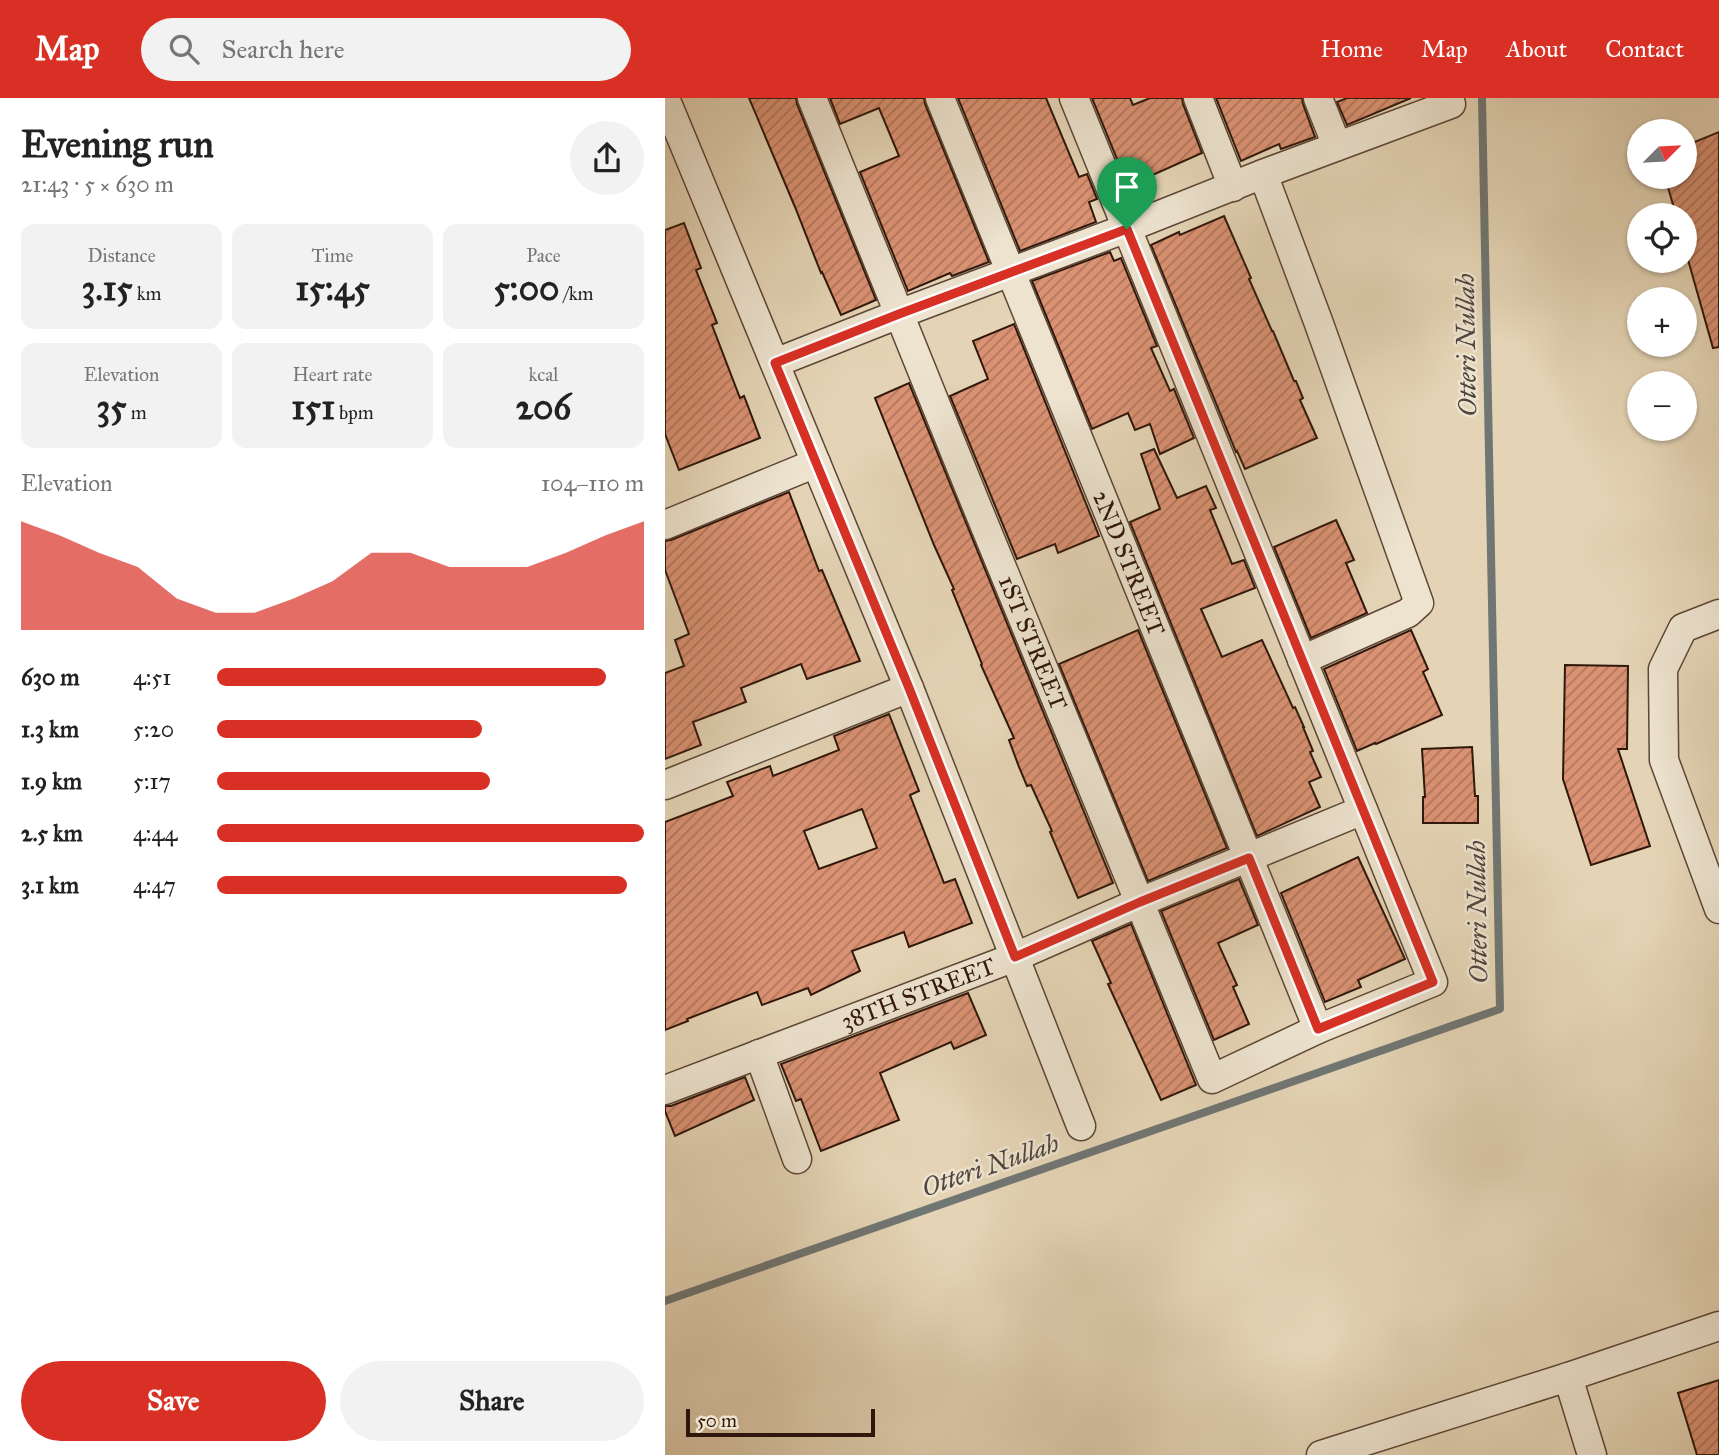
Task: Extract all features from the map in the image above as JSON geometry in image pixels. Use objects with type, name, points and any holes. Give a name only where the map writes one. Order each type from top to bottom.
[{"type":"street","points":[[665,98],[909,688],[1081,1126]]},
{"type":"street","name":"1ST STREET","points":[[812,98],[1212,1079],[1318,1029]]},
{"type":"street","name":"2ND STREET","points":[[940,98],[1318,1029]]},
{"type":"street","points":[[1074,98],[1433,982],[1318,1029]]},
{"type":"street","points":[[1198,98],[1233,187]]},
{"type":"street","points":[[1318,98],[1337,146]]},
{"type":"street","points":[[775,363],[1451,104],[1445,98]]},
{"type":"street","points":[[1263,174],[1419,603],[1408,613],[1302,660]]},
{"type":"street","points":[[665,525],[816,463]]},
{"type":"street","points":[[1719,614],[1683,628],[1664,668],[1664,760],[1719,909]]},
{"type":"street","points":[[665,785],[909,688]]},
{"type":"street","name":"38TH STREET","points":[[665,1090],[1015,957],[1363,810]]},
{"type":"street","points":[[759,1054],[797,1159]]},
{"type":"street","points":[[1321,1455],[1719,1326]]},
{"type":"street","points":[[1568,1377],[1593,1455]]},
{"type":"building","points":[[749,98],[796,98],[876,300],[841,315]]},
{"type":"building","points":[[830,98],[924,98],[989,262],[952,276],[950,273],[908,291],[860,172],[899,156],[879,108],[840,124]]},
{"type":"building","points":[[958,98],[1046,98],[1079,177],[1087,174],[1097,199],[1089,202],[1096,222],[1020,251]]},
{"type":"building","points":[[1092,98],[1130,98],[1133,105],[1150,98],[1182,98],[1202,153],[1128,186]]},
{"type":"building","points":[[1216,98],[1302,98],[1315,137],[1281,149],[1279,144],[1241,161]]},
{"type":"building","points":[[1347,98],[1411,98],[1347,125],[1337,102]]},
{"type":"building","points":[[1719,132],[1719,347],[1713,348],[1692,273],[1697,273],[1697,203],[1673,203],[1668,189],[1697,189],[1697,141]]},
{"type":"building","points":[[1224,216],[1251,278],[1249,279],[1296,381],[1303,398],[1300,400],[1317,438],[1245,469],[1151,245]]},
{"type":"building","points":[[684,223],[701,268],[696,270],[717,323],[712,325],[740,398],[744,396],[760,438],[679,470],[665,434],[665,230]]},
{"type":"building","points":[[1110,252],[1114,261],[1121,258],[1157,346],[1151,348],[1170,391],[1174,389],[1194,438],[1160,454],[1150,424],[1135,430],[1128,413],[1092,429],[1032,281]]},
{"type":"building","points":[[1014,324],[1099,536],[1058,553],[1055,544],[1017,559],[950,396],[988,379],[973,341]]},
{"type":"building","points":[[909,383],[1113,883],[1078,898],[1050,832],[1052,831],[1031,785],[1027,786],[1019,767],[1009,740],[1014,738],[981,665],[952,590],[954,589],[875,398]]},
{"type":"building","points":[[1154,449],[1177,498],[1206,486],[1216,508],[1210,510],[1232,564],[1244,560],[1255,588],[1201,609],[1222,657],[1262,640],[1304,727],[1313,751],[1310,752],[1321,777],[1309,782],[1320,807],[1257,836],[1130,522],[1160,509],[1141,454]]},
{"type":"building","points":[[789,492],[819,571],[822,570],[860,661],[807,679],[801,664],[741,688],[746,702],[693,722],[701,745],[665,759],[665,673],[684,666],[675,640],[689,634],[665,570],[665,541]]},
{"type":"building","points":[[1336,520],[1354,560],[1346,563],[1367,613],[1311,638],[1274,547]]},
{"type":"building","points":[[1138,630],[1227,848],[1148,881],[1059,664]]},
{"type":"building","points":[[1411,630],[1428,669],[1423,672],[1442,715],[1357,751],[1324,669]]},
{"type":"building","points":[[1565,665],[1628,666],[1627,749],[1618,749],[1650,846],[1591,865],[1563,779]]},
{"type":"building","points":[[889,714],[919,791],[910,795],[944,883],[955,879],[972,923],[909,947],[904,932],[852,951],[860,971],[811,995],[808,988],[762,1005],[757,992],[665,1030],[665,822],[733,796],[727,782],[770,766],[773,776],[839,750],[834,736]],"holes":[[[862,809],[877,848],[819,869],[804,831]]]},
{"type":"building","points":[[1472,747],[1475,796],[1478,796],[1478,823],[1423,823],[1425,797],[1422,749]]},
{"type":"building","points":[[1358,857],[1405,959],[1358,980],[1361,987],[1325,1002],[1281,893]]},
{"type":"building","points":[[1239,879],[1258,925],[1218,943],[1237,985],[1233,987],[1249,1024],[1214,1040],[1161,911]]},
{"type":"building","points":[[1131,924],[1196,1085],[1161,1100],[1108,984],[1111,983],[1092,941]]},
{"type":"building","points":[[968,993],[986,1035],[954,1049],[951,1042],[880,1073],[899,1120],[821,1151],[801,1099],[796,1101],[781,1064]]},
{"type":"building","points":[[745,1077],[754,1100],[675,1136],[665,1106]]},
{"type":"building","points":[[1719,1380],[1719,1455],[1697,1455],[1678,1393]]},
{"type":"waterway","name":"Otteri Nullah","points":[[665,1301],[1500,1009],[1482,98]]},
{"type":"route","points":[[1127,229],[1433,982],[1318,1029],[1249,858],[1015,957],[909,688],[775,363],[1127,229]]}]
